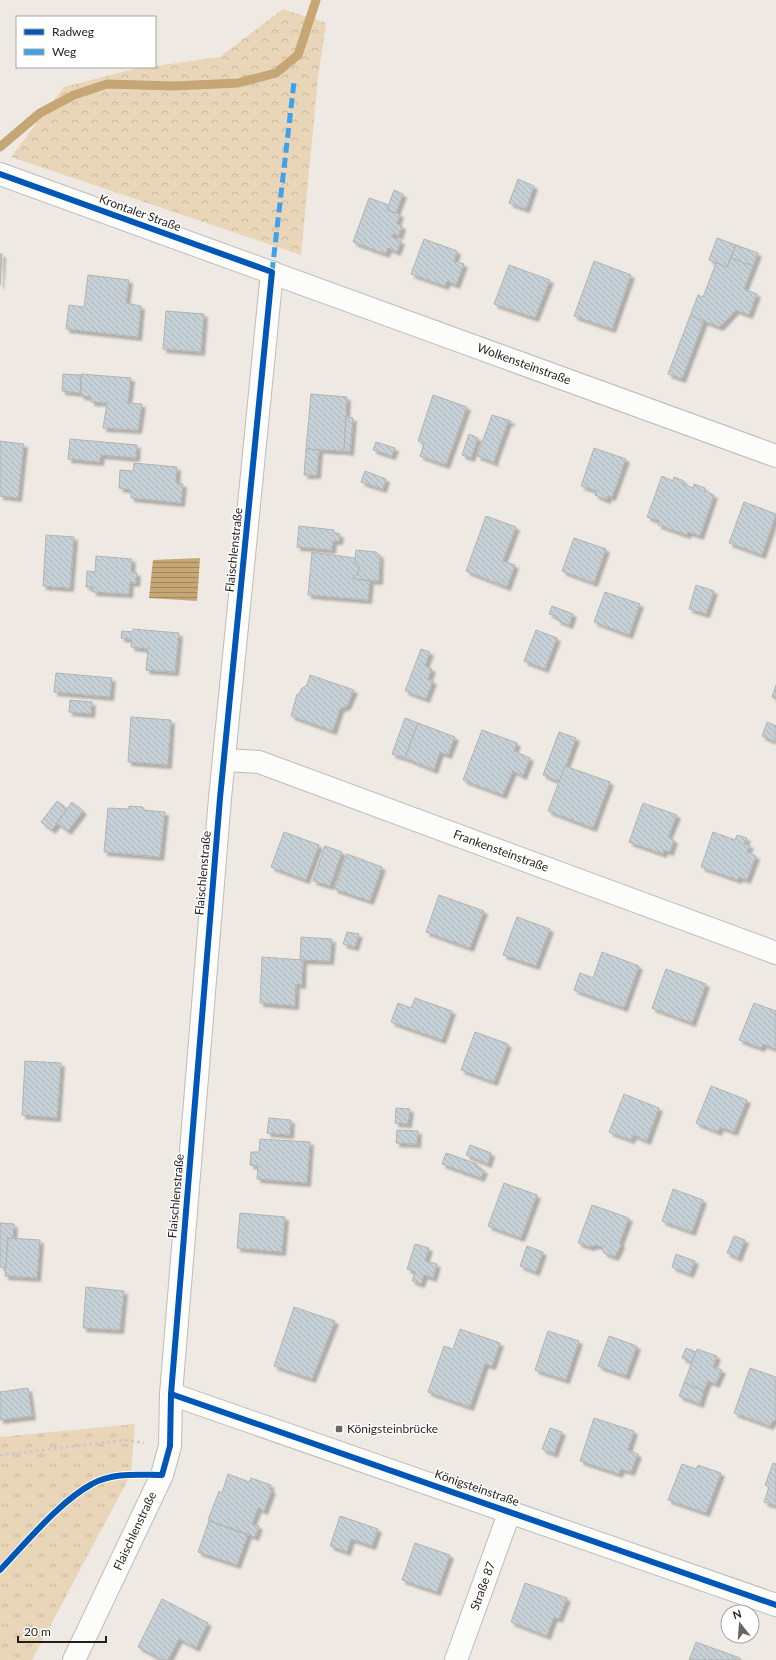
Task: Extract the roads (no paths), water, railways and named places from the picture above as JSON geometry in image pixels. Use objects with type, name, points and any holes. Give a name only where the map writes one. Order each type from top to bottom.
[{"type":"street","name":"Krontaler Straße","points":[[0,174],[272,272]]},
{"type":"street","name":"Wolkensteinstraße","points":[[272,272],[776,456]]},
{"type":"street","name":"Flaischlenstraße","points":[[74,1660],[162,1475],[170,1446],[171,1394],[224,760],[272,272]]},
{"type":"street","name":"Frankensteinstraße","points":[[224,760],[259,762],[776,953]]},
{"type":"street","name":"Königsteinstraße","points":[[171,1394],[776,1605]]},
{"type":"street","name":"Straße 87","points":[[456,1660],[510,1511]]},
{"type":"waterway","points":[[0,147],[40,113],[74,95],[107,84],[173,86],[238,83],[276,73],[298,55],[316,0]]},
{"type":"place","name":"Königsteinbrücke","points":[[339,1429]]}]
